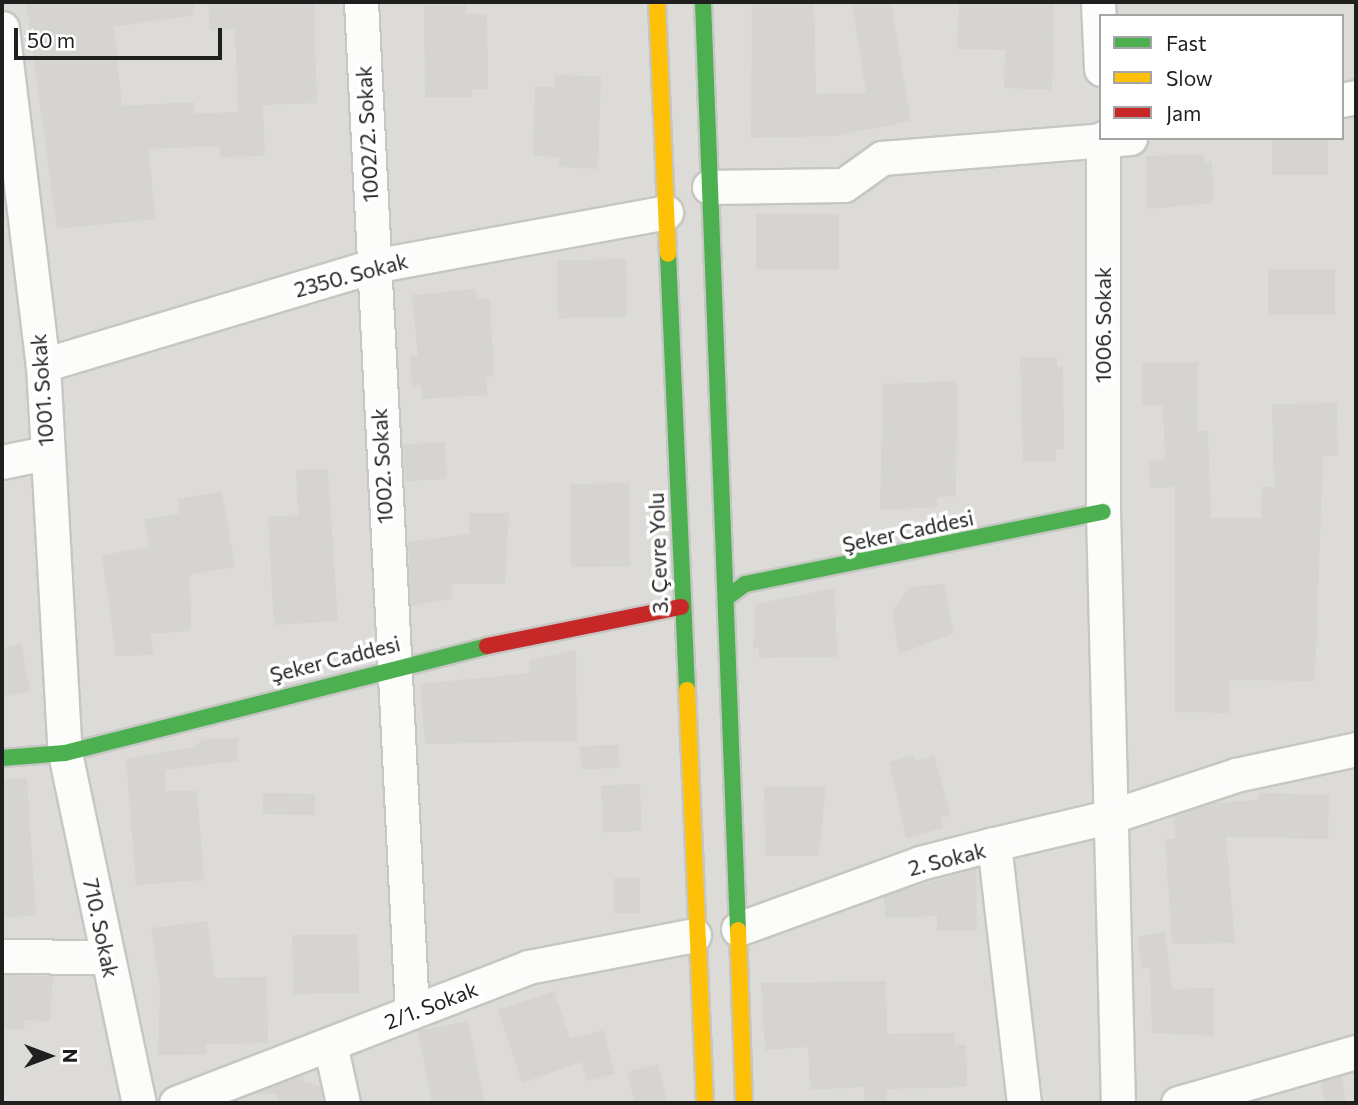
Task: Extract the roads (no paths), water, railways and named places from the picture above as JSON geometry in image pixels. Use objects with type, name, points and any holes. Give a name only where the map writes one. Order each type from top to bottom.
[{"type":"main road","name":"3. Çevre Yolu","points":[[657,2],[694,935],[705,1103]]},
{"type":"main road","points":[[703,2],[744,1103]]},
{"type":"main road","name":"Şeker Caddesi","points":[[726,598],[745,584],[1103,512]]},
{"type":"main road","name":"Şeker Caddesi","points":[[2,758],[65,753],[392,665],[681,607]]},
{"type":"street","name":"1002/2. Sokak","points":[[361,2],[373,266]]},
{"type":"street","points":[[1098,2],[1099,24]]},
{"type":"street","name":"1001. Sokak","points":[[2,28],[12,185],[43,365],[65,753]]},
{"type":"street","points":[[709,187],[844,185],[883,158],[1112,140]]},
{"type":"street","name":"1006. Sokak","points":[[1112,140],[1103,512],[1118,1103]]},
{"type":"street","name":"2350. Sokak","points":[[43,365],[373,266],[666,212]]},
{"type":"street","name":"1002. Sokak","points":[[373,266],[412,1013]]},
{"type":"street","points":[[2,462],[46,453]]},
{"type":"street","points":[[994,844],[1112,816],[1236,775],[1356,749]]},
{"type":"street","name":"710. Sokak","points":[[65,753],[139,1103]]},
{"type":"street","name":"2. Sokak","points":[[738,929],[920,863],[994,844],[1024,1103]]},
{"type":"street","name":"2/1. Sokak","points":[[176,1103],[528,967],[694,935]]},
{"type":"street","points":[[2,956],[106,957]]},
{"type":"street","points":[[330,1044],[343,1103]]},
{"type":"street","points":[[1178,1103],[1356,1052]]}]
